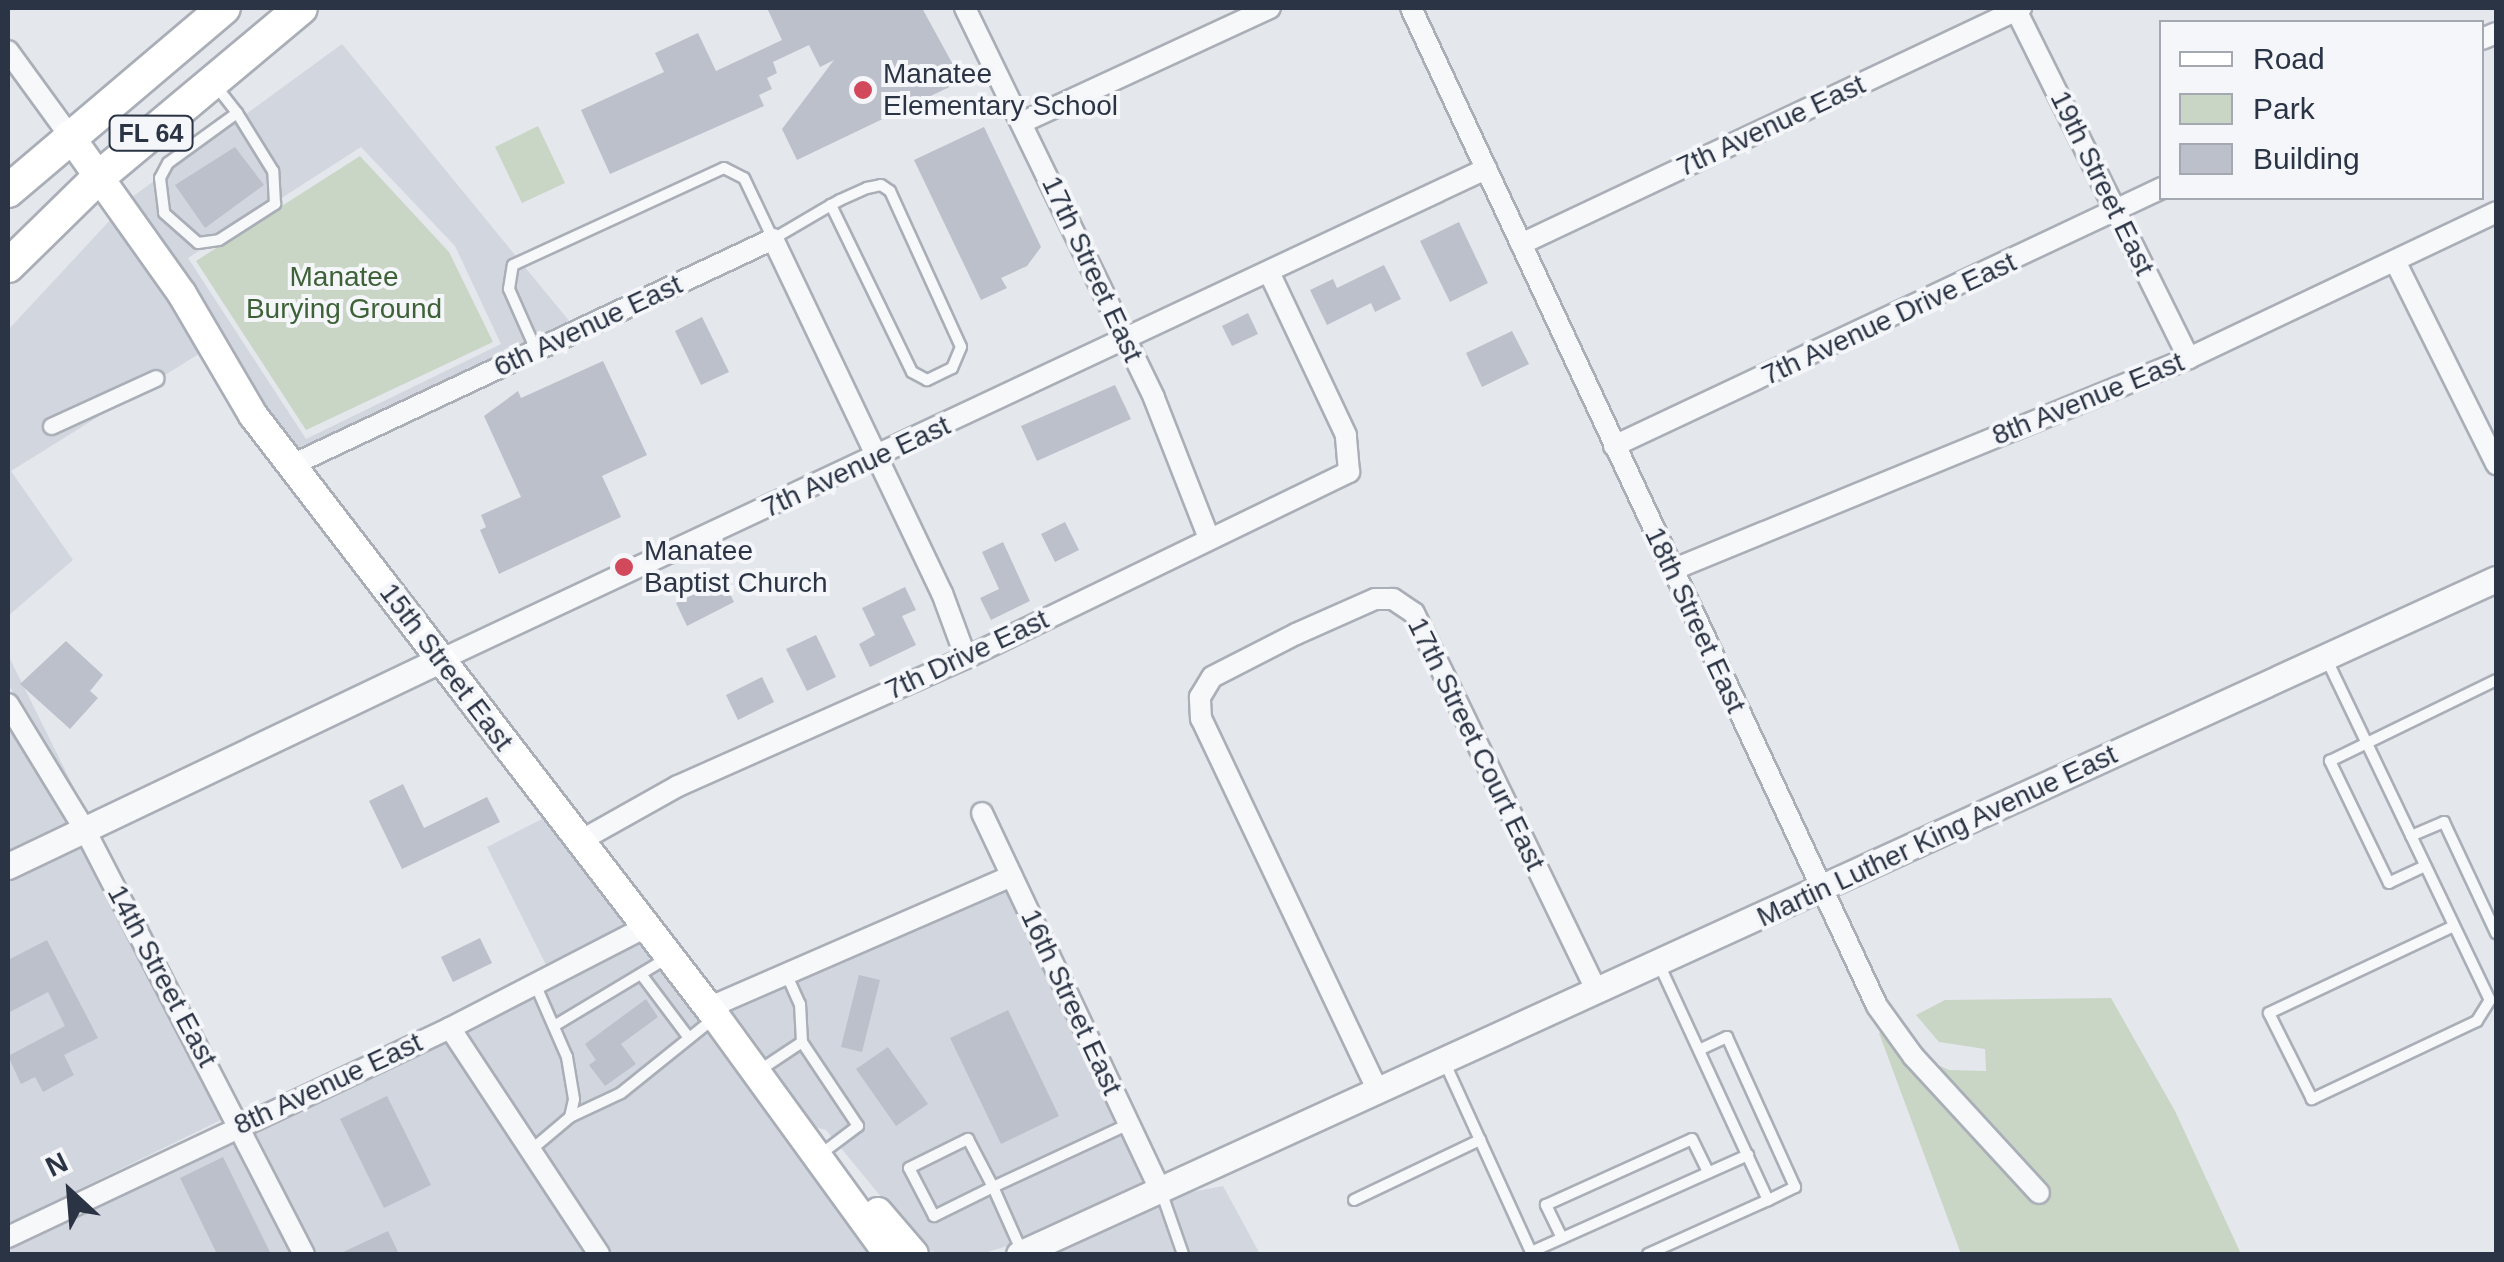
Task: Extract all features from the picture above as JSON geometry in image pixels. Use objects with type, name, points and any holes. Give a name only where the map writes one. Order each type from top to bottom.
[{"type":"main road","name":"FL 64","points":[[8,191],[69,135],[224,8]]},
{"type":"main road","name":"FL 64","points":[[8,266],[99,178],[302,8]]},
{"type":"main road","name":"15th Street East","points":[[69,135],[182,294],[233,386],[292,465],[712,1012],[802,1136],[818,1137],[914,1254]]},
{"type":"main road","points":[[802,1136],[888,1254]]},
{"type":"street","name":"17th Street East","points":[[965,8],[1124,339],[1208,536]]},
{"type":"street","points":[[1023,122],[1270,8]]},
{"type":"street","name":"18th Street East","points":[[1410,8],[1886,1019],[2039,1193]]},
{"type":"street","name":"7th Avenue East","points":[[1520,244],[2018,8]]},
{"type":"street","name":"19th Street East","points":[[2018,8],[2189,358]]},
{"type":"street","name":"15th Street East","points":[[8,51],[69,135]]},
{"type":"street","name":"7th Avenue East","points":[[8,866],[1486,169]]},
{"type":"street","name":"7th Avenue Drive East","points":[[1614,446],[2159,189]]},
{"type":"street","name":"8th Avenue East","points":[[1672,570],[2189,358],[2496,212]]},
{"type":"street","points":[[773,239],[966,658]]},
{"type":"street","name":"6th Avenue East","points":[[292,465],[773,239]]},
{"type":"street","points":[[2395,260],[2496,464]]},
{"type":"street","name":"7th Drive East","points":[[580,841],[678,786],[966,658],[1208,536],[1338,480],[1352,466],[1346,436],[1269,272]]},
{"type":"street","points":[[51,426],[156,378]]},
{"type":"street","name":"Martin Luther King Avenue East","points":[[1026,1253],[2496,579]]},
{"type":"street","name":"17th Street Court East","points":[[1378,1091],[1201,719],[1200,697],[1212,677],[1296,634],[1375,599],[1393,599],[1414,613],[1597,991]]},
{"type":"street","name":"14th Street East","points":[[8,704],[85,830],[304,1254]]},
{"type":"street","name":"16th Street East","points":[[982,813],[1161,1191]]},
{"type":"street","points":[[712,1012],[785,971],[1012,876]]},
{"type":"street","name":"8th Avenue East","points":[[8,1237],[239,1124],[450,1028],[646,927]]},
{"type":"street","points":[[450,1028],[594,1252]]},
{"type":"lane","points":[[213,81],[237,112],[273,171],[274,204],[220,240],[198,243],[164,212],[160,178],[168,163],[237,112]]},
{"type":"lane","points":[[536,351],[508,289],[513,265],[724,168],[744,178],[773,239]]},
{"type":"lane","name":"6th Avenue East","points":[[773,239],[831,205],[881,185],[890,191],[961,347],[952,368],[927,380],[912,372],[831,205]]},
{"type":"lane","points":[[2326,657],[2454,926],[2493,999],[2477,1020],[2312,1099],[2270,1013],[2454,926]]},
{"type":"lane","points":[[2426,866],[2389,884],[2330,761],[2496,680]]},
{"type":"lane","points":[[2411,836],[2444,822],[2496,933]]},
{"type":"lane","points":[[554,1026],[669,956]]},
{"type":"lane","points":[[1659,964],[1768,1200]]},
{"type":"lane","points":[[785,971],[800,1004],[802,1042],[858,1126],[828,1149]]},
{"type":"lane","points":[[641,974],[689,1038]]},
{"type":"lane","points":[[536,986],[568,1057],[570,1117]]},
{"type":"lane","points":[[530,1150],[570,1117],[620,1093],[689,1038],[712,1012]]},
{"type":"lane","points":[[1648,1254],[1796,1187],[1727,1037],[1699,1050]]},
{"type":"lane","points":[[756,1073],[802,1042]]},
{"type":"lane","points":[[1444,1061],[1531,1253],[1748,1155]]},
{"type":"lane","points":[[1026,1253],[993,1187],[968,1139],[909,1168],[934,1216],[993,1187],[1129,1124]]},
{"type":"lane","points":[[1562,1238],[1546,1205],[1692,1139],[1708,1172]]},
{"type":"lane","points":[[1354,1200],[1480,1140]]},
{"type":"lane","points":[[1161,1191],[1183,1254]]},
{"type":"shaded area","points":[[342,44],[570,322],[295,451],[128,200]],"holes":[[[361,147],[455,246],[501,344],[306,439],[188,258]]]},
{"type":"shaded area","points":[[114,216],[202,352],[11,471],[73,560],[8,616],[8,330]]},
{"type":"shaded area","points":[[8,655],[84,808],[8,684]]},
{"type":"shaded area","points":[[8,723],[69,824],[8,854]]},
{"type":"shaded area","points":[[548,816],[630,923],[547,967],[487,847]]},
{"type":"shaded area","points":[[81,844],[225,1118],[8,1224],[8,879]]},
{"type":"shaded area","points":[[1007,891],[1147,1185],[1030,1239],[981,1254],[925,1250],[826,1130],[807,1125],[725,1012]]},
{"type":"shaded area","points":[[644,941],[876,1254],[611,1254],[466,1033]]},
{"type":"shaded area","points":[[447,1042],[587,1254],[316,1254],[254,1130]]},
{"type":"shaded area","points":[[235,1138],[293,1254],[8,1254],[8,1250]]},
{"type":"shaded area","points":[[1223,1186],[1260,1254],[1050,1254],[1181,1194]]},
{"type":"green space","points":[[538,126],[565,183],[522,203],[495,147]]},
{"type":"green space","name":"Manatee Burying Ground","points":[[360,156],[449,252],[493,342],[306,430],[196,261]]},
{"type":"green space","points":[[2111,998],[2175,1111],[2241,1254],[1961,1254],[1879,1033],[1898,1024],[1927,1060],[1949,1070],[1986,1071],[1985,1049],[1939,1042],[1916,1015],[1945,1000]]},
{"type":"building","points":[[767,8],[922,8],[962,81],[797,160],[782,129],[834,60],[820,67],[809,45],[773,62],[777,73],[767,78],[772,89],[759,95],[764,106],[610,174],[581,110],[664,72],[655,53],[698,33],[716,71],[782,40]]},
{"type":"building","points":[[984,127],[1041,247],[1027,266],[1001,278],[1007,288],[981,300],[914,160]]},
{"type":"building","points":[[235,147],[264,185],[205,228],[175,185]]},
{"type":"building","points":[[1459,222],[1488,283],[1450,302],[1420,241]]},
{"type":"building","points":[[1384,265],[1401,299],[1375,312],[1371,303],[1327,325],[1310,290],[1333,279],[1337,288]]},
{"type":"building","points":[[1248,313],[1258,334],[1232,346],[1222,326]]},
{"type":"building","points":[[702,317],[729,372],[701,385],[675,331]]},
{"type":"building","points":[[1512,331],[1529,364],[1482,387],[1466,353]]},
{"type":"building","points":[[603,361],[647,455],[602,476],[621,517],[499,574],[480,530],[486,527],[481,515],[521,497],[484,416],[518,391],[521,398]]},
{"type":"building","points":[[1115,385],[1131,419],[1037,461],[1021,426]]},
{"type":"building","points":[[1065,522],[1079,550],[1055,562],[1041,534]]},
{"type":"building","points":[[1003,542],[1030,601],[991,620],[980,598],[999,589],[982,552]]},
{"type":"building","points":[[723,580],[734,602],[687,626],[676,603]]},
{"type":"building","points":[[905,587],[916,610],[902,616],[916,645],[870,667],[859,644],[875,635],[862,608]]},
{"type":"building","points":[[816,635],[836,677],[807,691],[786,649]]},
{"type":"building","points":[[66,641],[103,675],[90,691],[98,698],[70,729],[20,684]]},
{"type":"building","points":[[762,677],[774,702],[738,720],[726,695]]},
{"type":"building","points":[[403,784],[424,828],[487,797],[500,822],[402,869],[369,801]]},
{"type":"building","points":[[480,938],[492,963],[453,982],[441,957]]},
{"type":"building","points":[[47,940],[98,1038],[64,1055],[74,1075],[43,1092],[35,1077],[21,1084],[8,1056],[65,1026],[48,992],[8,1013],[8,960]]},
{"type":"building","points":[[859,975],[880,980],[862,1052],[841,1047]]},
{"type":"building","points":[[646,999],[658,1017],[621,1044],[636,1064],[605,1086],[589,1065],[596,1060],[585,1044]]},
{"type":"building","points":[[1008,1010],[1059,1116],[1001,1144],[950,1038]]},
{"type":"building","points":[[888,1047],[928,1104],[896,1126],[856,1069]]},
{"type":"building","points":[[387,1096],[431,1185],[384,1208],[340,1119]]},
{"type":"building","points":[[223,1157],[271,1254],[217,1254],[180,1178]]},
{"type":"building","points":[[388,1231],[399,1254],[339,1254]]},
{"type":"place","name":"Manatee Elementary School","points":[[863,90]]},
{"type":"place","name":"Manatee Baptist Church","points":[[624,567]]}]
